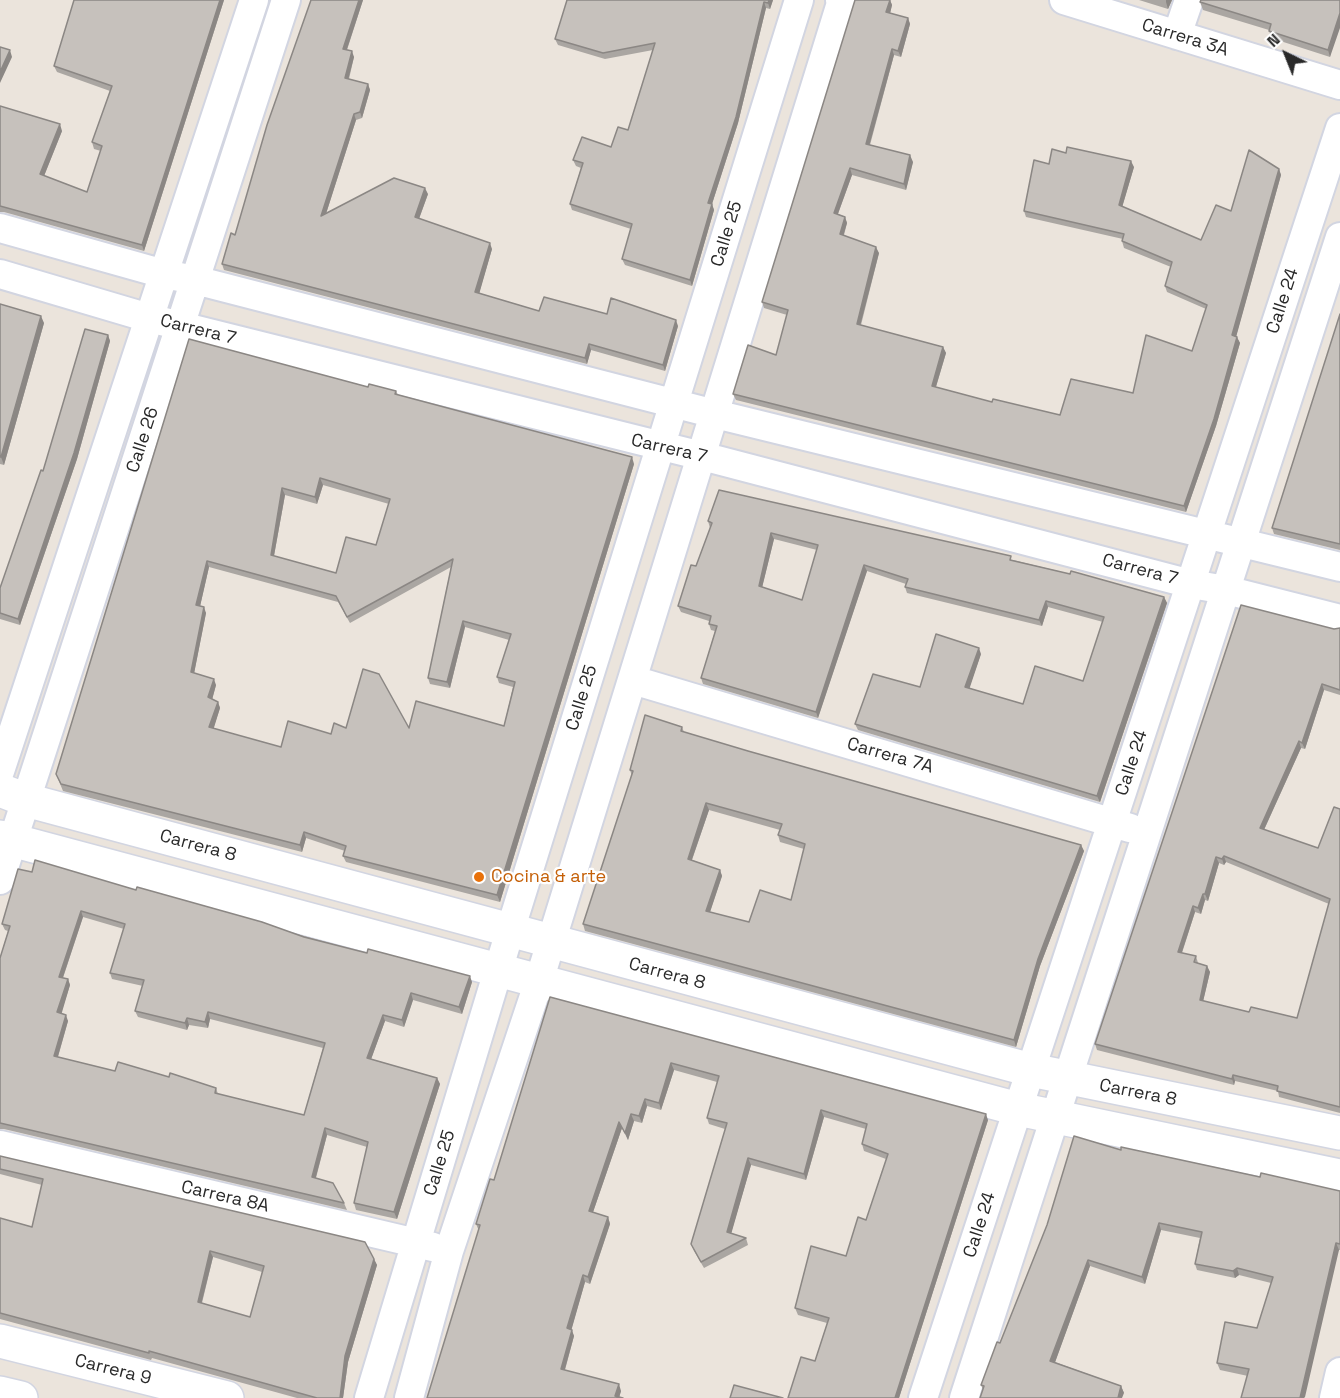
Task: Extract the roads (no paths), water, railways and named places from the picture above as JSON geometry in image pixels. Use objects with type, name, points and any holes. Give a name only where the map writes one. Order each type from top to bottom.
[{"type":"street","name":"Calle 26","points":[[0,771],[254,0]]},
{"type":"street","name":"Calle 26","points":[[0,880],[13,795],[180,325],[286,0]]},
{"type":"street","name":"Calle 25","points":[[369,1398],[510,931],[800,0]]},
{"type":"street","name":"Carrera 3A","points":[[1064,0],[1340,85]]},
{"type":"street","points":[[1177,35],[1189,0]]},
{"type":"street","name":"Calle 25","points":[[409,1398],[449,1251],[551,943],[841,2]]},
{"type":"street","name":"Calle 24","points":[[923,1398],[1340,128]]},
{"type":"street","points":[[0,228],[164,274],[195,280],[715,414],[1340,567]]},
{"type":"street","name":"Calle 24","points":[[964,1398],[1340,237]]},
{"type":"street","name":"Carrera 7","points":[[0,274],[149,318],[702,456],[1191,584],[1226,590],[1340,619]]},
{"type":"street","name":"Carrera 7A","points":[[633,680],[1147,832]]},
{"type":"street","name":"Carrera 8","points":[[13,795],[551,943],[1031,1070],[1340,1133]]},
{"type":"street","points":[[6,839],[1018,1109],[1340,1176]]},
{"type":"street","name":"Carrera 8A","points":[[0,1144],[449,1251]]},
{"type":"street","name":"Carrera 9","points":[[0,1341],[227,1398]]},
{"type":"street","points":[[1334,1398],[1340,1372]]},
{"type":"street","points":[[0,1393],[21,1398]]},
{"type":"place","name":"Cocina & arte","points":[[479,877]]}]
